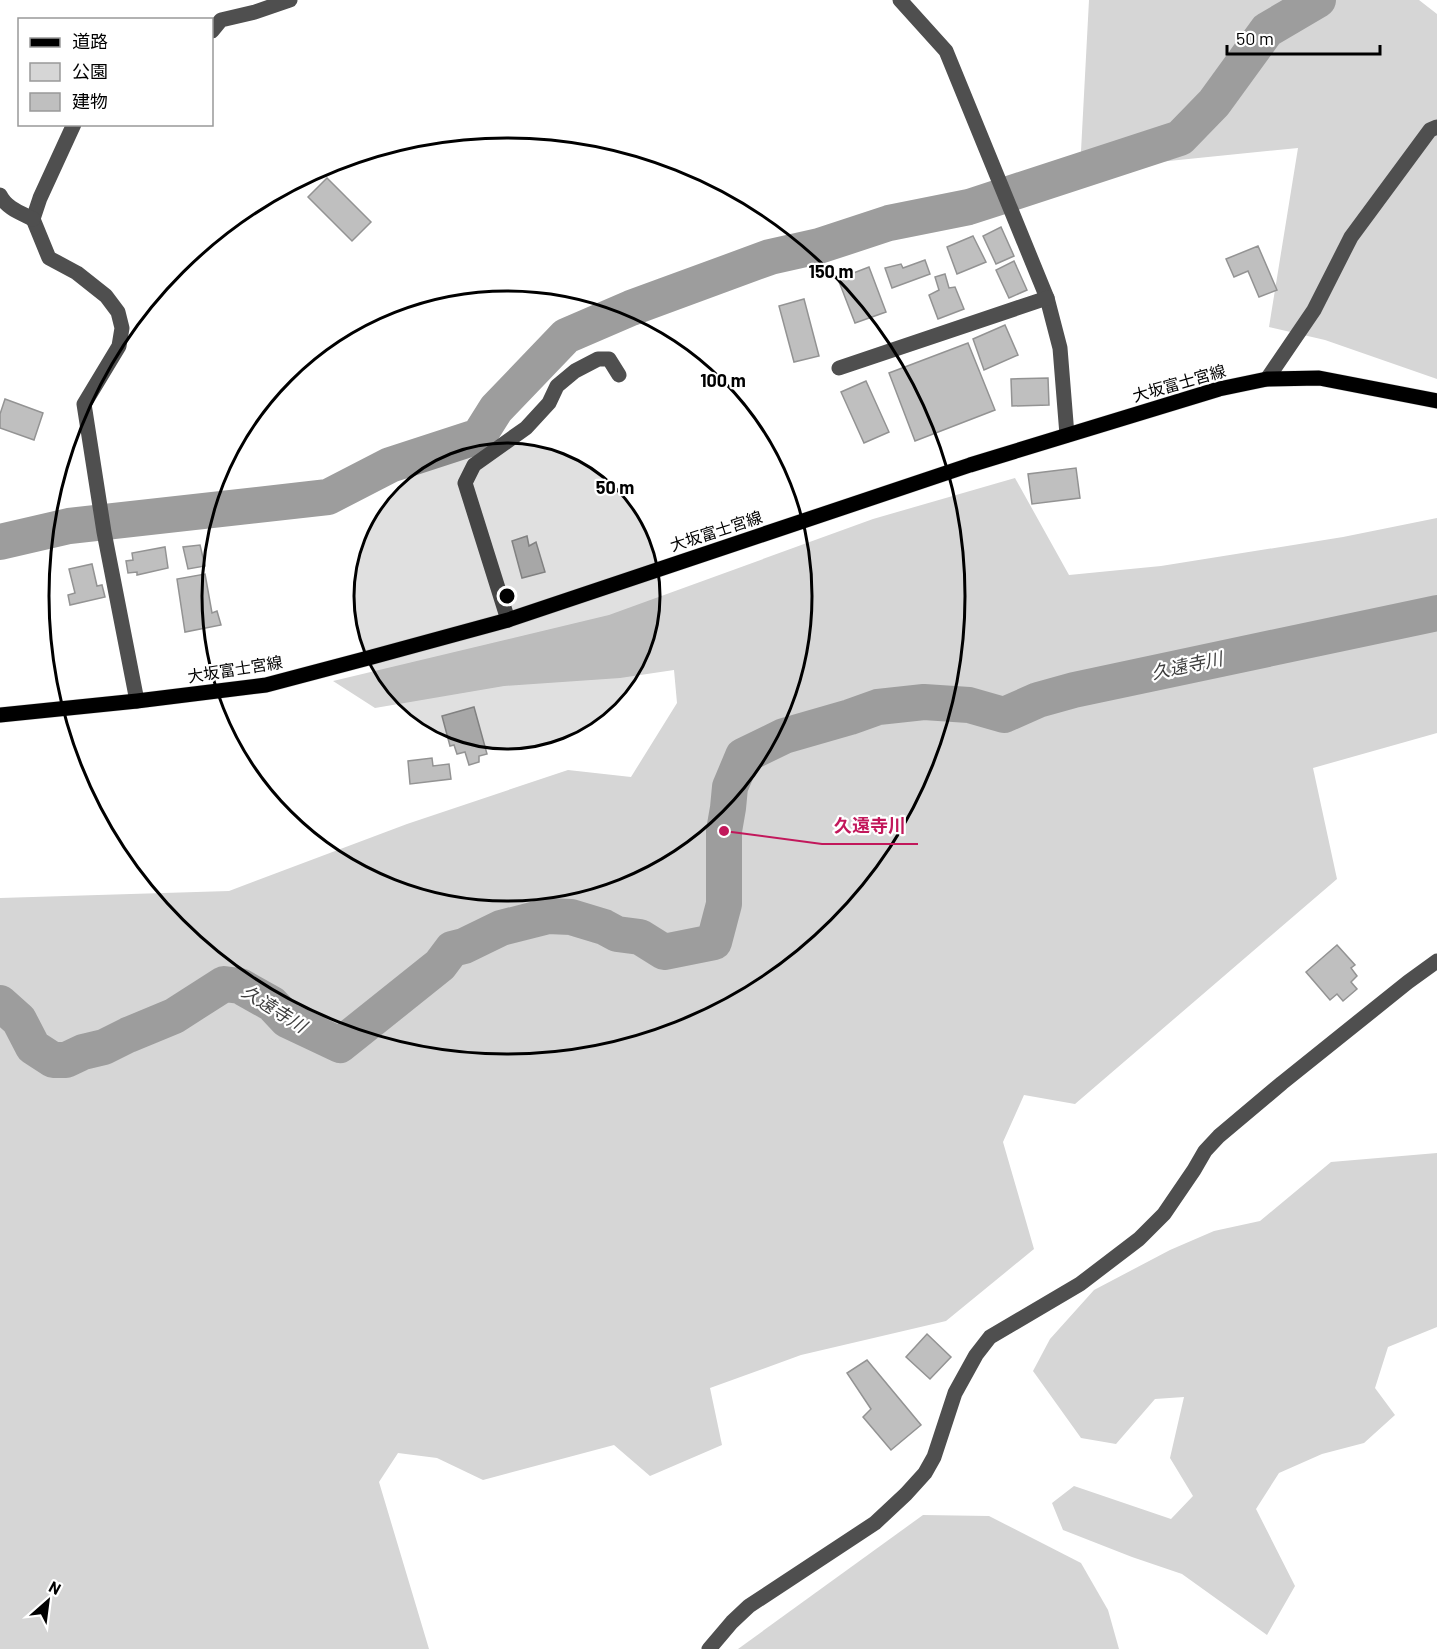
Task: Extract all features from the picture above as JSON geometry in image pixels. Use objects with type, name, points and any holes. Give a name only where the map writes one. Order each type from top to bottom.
[{"type":"main road","name":"大坂富士宮線","points":[[0,715],[266,685],[508,620],[970,465],[1219,389],[1267,379],[1318,378],[1437,401]]},
{"type":"street","points":[[213,30],[221,20],[290,0]]},
{"type":"street","points":[[900,0],[946,51],[1047,298],[1060,348],[1066,435]]},
{"type":"street","points":[[33,219],[40,198],[73,126]]},
{"type":"street","points":[[1267,379],[1314,310],[1351,237],[1430,130],[1437,127]]},
{"type":"street","points":[[0,195],[3,202],[33,219],[49,258],[77,273],[106,296],[118,312],[122,328],[119,346],[84,404],[104,532],[137,701]]},
{"type":"street","points":[[839,368],[1047,298]]},
{"type":"street","points":[[508,620],[465,483],[474,465],[526,428],[549,403],[557,386],[575,371],[598,359],[609,359],[619,375]]},
{"type":"street","points":[[709,1649],[749,1606],[875,1523],[919,1480],[934,1457],[955,1393],[976,1355],[990,1337],[1080,1284],[1139,1239],[1164,1214],[1205,1151],[1220,1136],[1282,1083],[1437,961]]},
{"type":"green space","points":[[1089,0],[1419,0],[1437,14],[1437,379],[1325,340],[1269,327],[1298,148],[1080,170]]},
{"type":"green space","points":[[1015,478],[1069,575],[1161,566],[1343,537],[1437,518],[1437,733],[1313,768],[1337,879],[1075,1104],[1024,1095],[1003,1142],[1034,1249],[946,1321],[801,1355],[710,1388],[722,1445],[650,1476],[614,1445],[483,1480],[437,1458],[398,1453],[379,1482],[429,1649],[0,1649],[0,898],[229,891],[407,824],[568,770],[631,777],[677,703],[674,670],[620,678],[504,686],[375,708],[333,681],[609,615],[873,519]]},
{"type":"green space","points":[[1437,1153],[1437,1327],[1388,1347],[1375,1388],[1395,1415],[1364,1443],[1322,1454],[1279,1473],[1256,1509],[1295,1586],[1267,1635],[1182,1574],[1063,1530],[1052,1503],[1074,1486],[1171,1519],[1193,1496],[1170,1458],[1184,1397],[1155,1399],[1116,1444],[1081,1438],[1033,1371],[1050,1339],[1094,1290],[1170,1250],[1214,1231],[1260,1221],[1331,1162]]},
{"type":"green space","points":[[923,1515],[989,1516],[1081,1563],[1108,1610],[1119,1649],[738,1649]]},
{"type":"building","points":[[327,178],[371,222],[352,241],[308,197]]},
{"type":"building","points":[[1001,227],[1014,256],[996,264],[983,236]]},
{"type":"building","points":[[973,236],[986,262],[957,274],[947,247]]},
{"type":"building","points":[[1258,246],[1277,290],[1259,297],[1248,271],[1234,277],[1226,259]]},
{"type":"building","points":[[925,260],[930,274],[892,288],[885,268],[901,264],[903,268]]},
{"type":"building","points":[[1014,261],[1027,290],[1009,298],[996,270]]},
{"type":"building","points":[[869,267],[886,312],[855,323],[838,279]]},
{"type":"building","points":[[945,274],[949,288],[955,287],[964,309],[938,319],[929,295],[939,290],[935,277]]},
{"type":"building","points":[[804,299],[819,356],[794,362],[779,306]]},
{"type":"building","points":[[1005,325],[1018,355],[984,370],[973,339]]},
{"type":"building","points":[[968,343],[995,410],[915,441],[889,373]]},
{"type":"building","points":[[1048,378],[1049,405],[1012,406],[1011,379]]},
{"type":"building","points":[[866,381],[889,432],[864,443],[841,392]]},
{"type":"building","points":[[5,399],[43,413],[34,440],[0,428],[0,414]]},
{"type":"building","points":[[1076,468],[1080,498],[1032,504],[1028,474]]},
{"type":"building","points":[[527,536],[529,546],[536,542],[545,572],[522,578],[512,541]]},
{"type":"building","points":[[200,545],[205,566],[188,569],[183,547]]},
{"type":"building","points":[[165,547],[168,568],[137,575],[137,572],[128,573],[126,561],[133,560],[132,553]]},
{"type":"building","points":[[92,564],[97,586],[102,585],[105,597],[70,605],[68,595],[75,593],[69,569]]},
{"type":"building","points":[[205,574],[212,613],[217,611],[221,625],[185,632],[177,579]]},
{"type":"building","points":[[474,707],[487,754],[479,756],[479,762],[469,765],[465,752],[457,754],[454,745],[450,746],[442,716]]},
{"type":"building","points":[[432,758],[433,766],[449,764],[451,779],[410,784],[408,761]]},
{"type":"building","points":[[1337,945],[1355,965],[1351,968],[1357,976],[1351,982],[1357,989],[1343,1001],[1337,994],[1330,1000],[1306,972]]},
{"type":"building","points":[[927,1334],[951,1357],[930,1379],[906,1357]]},
{"type":"building","points":[[867,1360],[921,1425],[891,1450],[863,1417],[871,1409],[847,1373]]},
{"type":"waterway","points":[[0,542],[69,526],[328,497],[390,465],[479,436],[496,409],[566,336],[631,308],[770,257],[819,246],[889,223],[969,207],[1180,138],[1214,103],[1267,30],[1318,0]]},
{"type":"waterway","name":"久遠寺川","points":[[0,1003],[19,1020],[33,1047],[53,1060],[66,1060],[83,1052],[104,1047],[174,1016],[224,984],[240,986],[272,1004],[287,1020],[340,1045],[440,965],[452,949],[464,946],[501,928],[548,916],[571,917],[604,927],[617,934],[640,937],[664,952],[714,942],[724,904],[724,831],[730,787],[743,756],[784,736],[878,707],[924,702],[969,705],[1004,715],[1038,700],[1074,690],[1437,613]]},
{"type":"place","name":"久遠寺川","points":[[724,831]]}]
